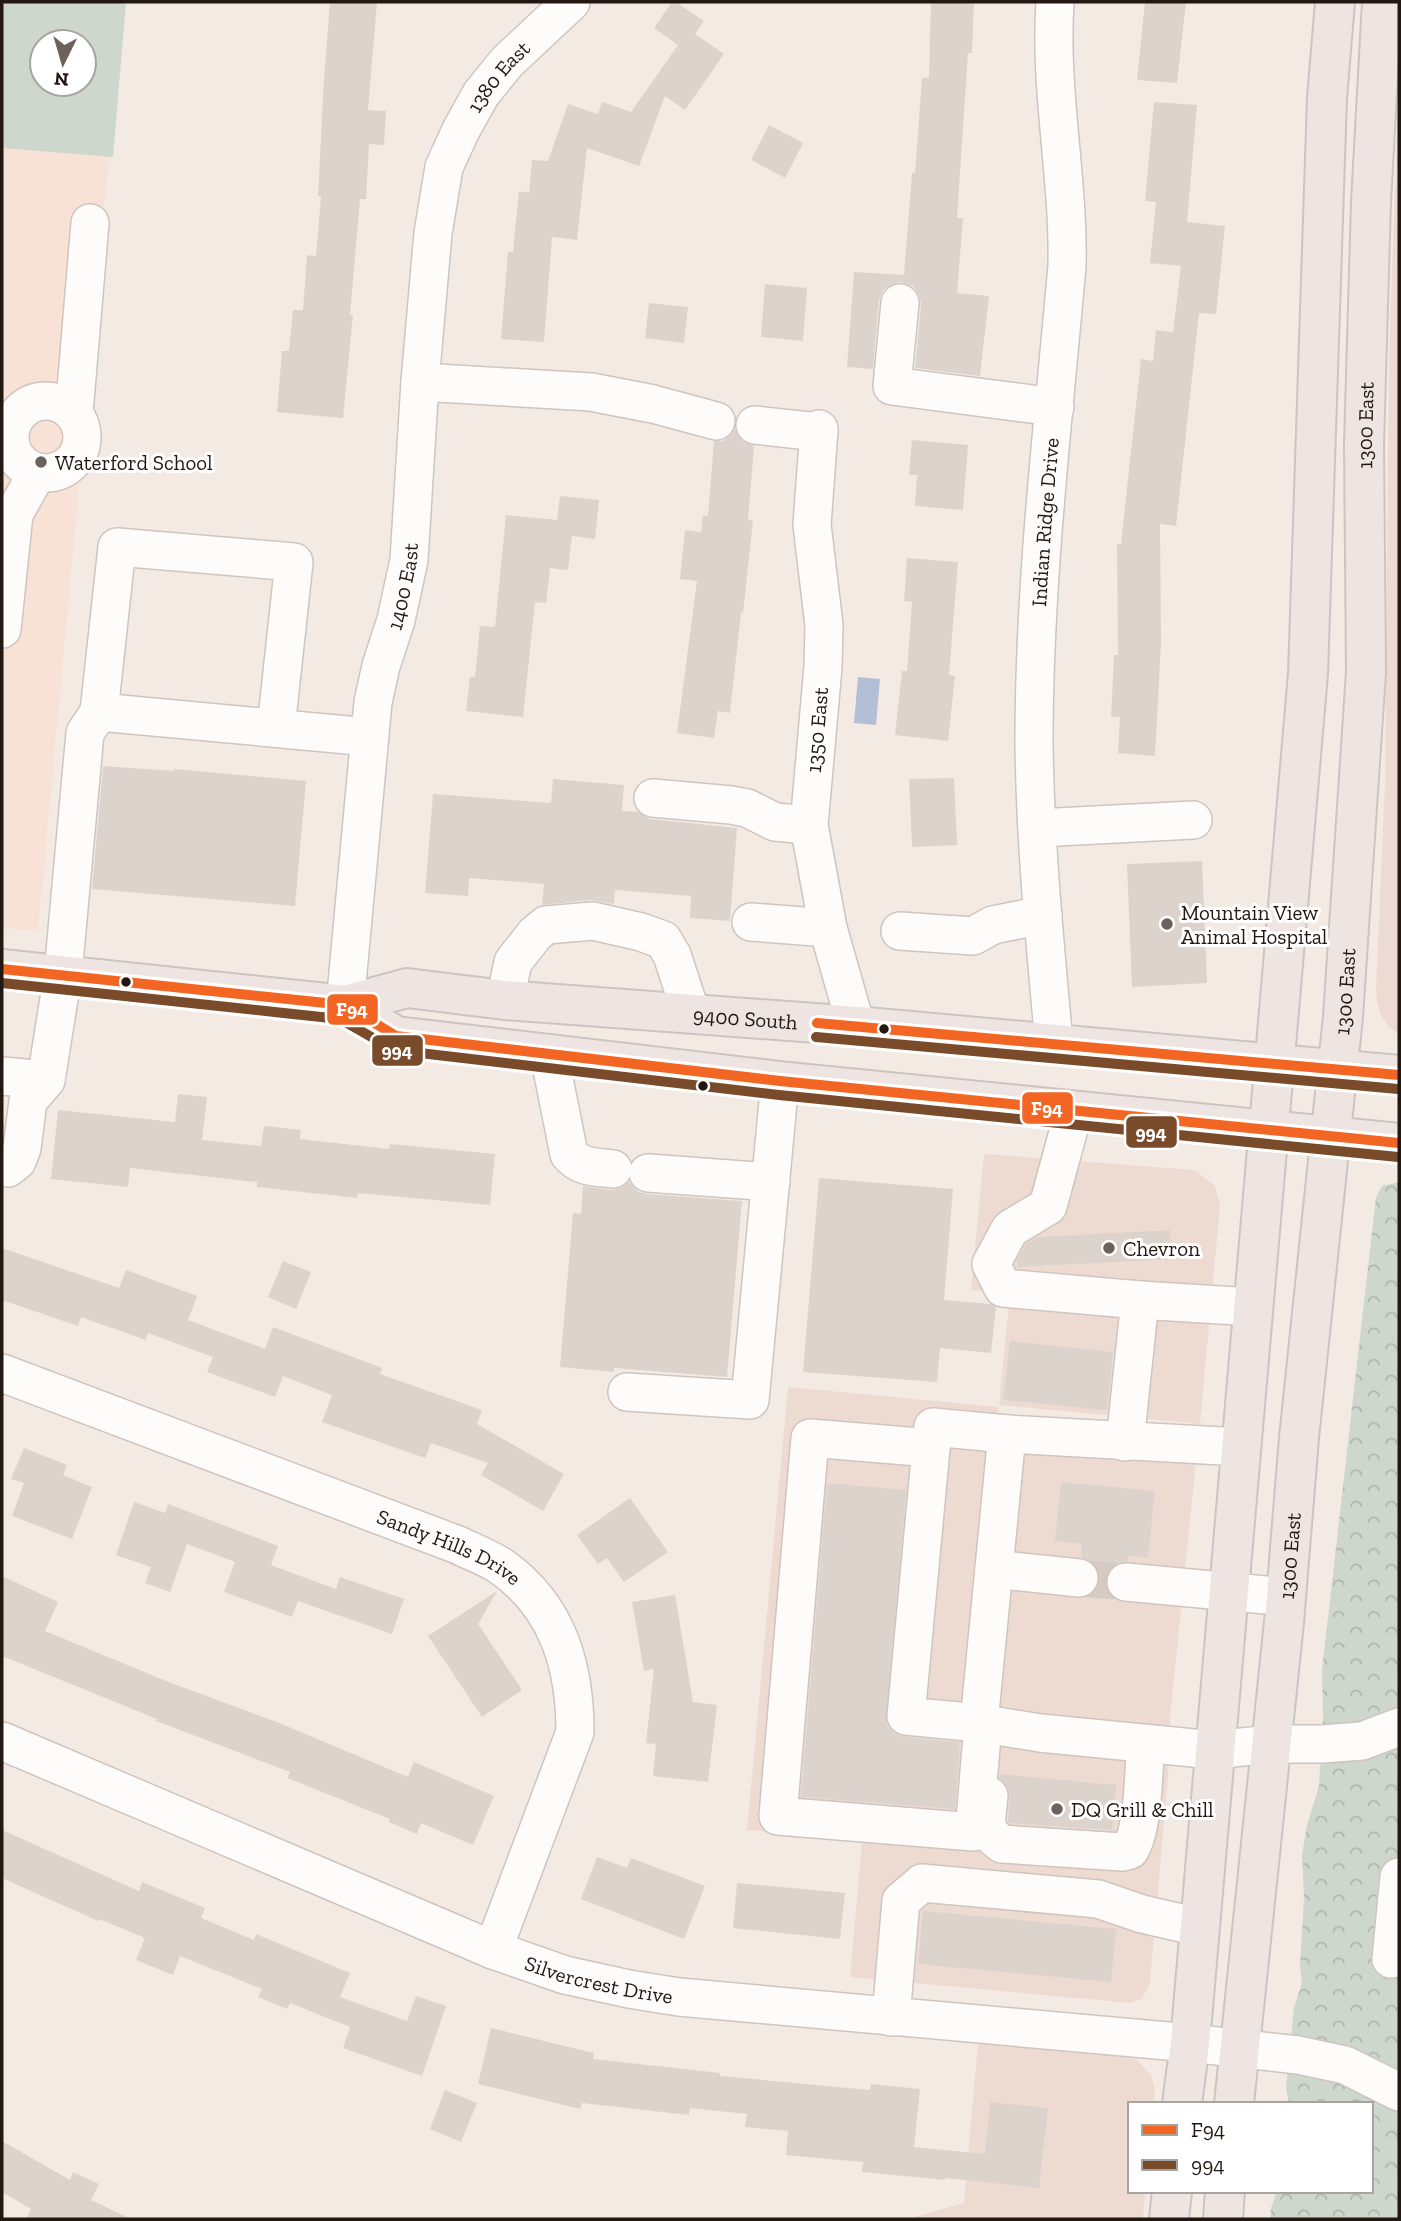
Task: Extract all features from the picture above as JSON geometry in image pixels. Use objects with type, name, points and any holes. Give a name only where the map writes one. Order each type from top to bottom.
[{"type":"main road","points":[[1182,2102],[1190,2043],[1308,674],[1327,98],[1335,2]]},
{"type":"main road","name":"1300 East","points":[[1234,2102],[1343,1017],[1366,672],[1363,444],[1371,202],[1382,2]]},
{"type":"main road","name":"9400 South","points":[[2,969],[345,1005],[407,988],[505,1000],[856,1026],[1399,1075]]},
{"type":"main road","name":"9400 South","points":[[345,1005],[397,1036],[780,1081],[1399,1143]]},
{"type":"main road","points":[[1168,2219],[1172,2193]]},
{"type":"main road","points":[[1223,2219],[1225,2193]]},
{"type":"street","name":"1380 East","points":[[444,167],[481,94],[506,62],[571,2]]},
{"type":"street","name":"Indian Ridge Drive","points":[[1054,1043],[1037,828],[1034,742],[1036,646],[1068,232],[1052,46],[1055,2]]},
{"type":"street","name":"1400 East","points":[[345,1005],[373,702],[396,620],[409,560],[433,233],[444,167]]},
{"type":"street","points":[[74,413],[90,223]]},
{"type":"street","points":[[900,303],[892,386],[1055,407]]},
{"type":"street","points":[[420,382],[591,391],[716,421]]},
{"type":"street","points":[[54,402],[74,413],[83,435],[78,457],[70,465],[49,474],[37,473],[16,459],[10,435],[13,422],[30,404],[54,402]]},
{"type":"street","name":"1350 East","points":[[755,425],[819,431],[812,525],[824,625],[823,667],[809,825],[828,929],[856,1026]]},
{"type":"street","points":[[2,629],[14,514],[37,473]]},
{"type":"street","points":[[2,1167],[8,1168],[17,1161],[22,1148],[28,1101],[46,1080],[63,974],[85,733],[99,712],[117,547],[294,562],[276,728]]},
{"type":"street","points":[[99,712],[369,737]]},
{"type":"street","points":[[653,798],[731,805],[747,808],[775,822],[809,825]]},
{"type":"street","points":[[1037,828],[1193,820]]},
{"type":"street","points":[[900,931],[972,936],[993,925],[1043,915]]},
{"type":"street","points":[[505,1000],[513,962],[535,934],[546,925],[593,921],[642,932],[663,940],[672,955],[691,1013]]},
{"type":"street","points":[[751,922],[828,929]]},
{"type":"street","points":[[549,1054],[569,1154],[575,1162],[584,1166],[631,1171],[771,1182]]},
{"type":"street","points":[[2,1076],[46,1080]]},
{"type":"street","points":[[627,1392],[750,1400],[780,1081]]},
{"type":"street","points":[[1074,1110],[1048,1206],[1010,1229],[991,1264],[1003,1288],[1252,1307]]},
{"type":"street","points":[[1125,1442],[1140,1300]]},
{"type":"street","name":"Sandy Hills Drive","points":[[2,1373],[458,1545],[501,1566],[534,1595],[554,1625],[568,1664],[575,1699],[575,1732],[493,1950]]},
{"type":"street","points":[[1240,1447],[1125,1442],[933,1427],[906,1716],[986,1724],[1040,1733],[1214,1750],[1271,1744],[1362,1741],[1399,1727]]},
{"type":"street","points":[[1007,1434],[994,1569],[986,1724],[986,1827],[991,1837],[1002,1844],[1122,1852],[1130,1850],[1135,1842],[1139,1824],[1146,1744]]},
{"type":"street","points":[[931,1448],[810,1438],[778,1816],[974,1832],[986,1724]]},
{"type":"street","points":[[994,1569],[1079,1578]]},
{"type":"street","points":[[1126,1582],[1286,1597]]},
{"type":"street","name":"Silvercrest Drive","points":[[2,1741],[493,1950],[565,1975],[642,1992],[726,2003],[1190,2043],[1298,2055],[1345,2065],[1399,2092]]},
{"type":"street","points":[[1391,1959],[1399,1877]]},
{"type":"street","points":[[891,2017],[901,1901],[922,1883],[1098,1899],[1142,1914],[1199,1927]]},
{"type":"shaded area","name":"Waterford School","points":[[2,2],[123,2],[38,931],[2,928]]},
{"type":"shaded area","points":[[1399,76],[1399,1034],[1389,1027],[1381,1015],[1376,988],[1385,784],[1389,358]]},
{"type":"shaded area","points":[[984,1154],[1195,1170],[1215,1186],[1220,1205],[1200,1424],[999,1405],[1010,1293],[971,1290]]},
{"type":"shaded area","points":[[788,1387],[999,1407],[995,1440],[1196,1461],[1169,1729],[988,1715],[977,1848],[747,1830]]},
{"type":"shaded area","points":[[990,1737],[1170,1753],[1150,1983],[1142,1999],[1130,2003],[850,1977],[862,1843],[980,1852]]},
{"type":"shaded area","points":[[978,2042],[1125,2055],[1137,2060],[1151,2075],[1155,2089],[1153,2102],[1128,2102],[1128,2193],[1145,2193],[1143,2219],[908,2219],[964,2203]]},
{"type":"green space","points":[[2,2],[126,2],[113,157],[2,148]]},
{"type":"green space","points":[[1399,1182],[1399,2219],[1270,2219],[1276,2193],[1373,2193],[1373,2102],[1289,2102],[1286,2088],[1294,2008],[1302,1983],[1302,1855],[1307,1825],[1319,1786],[1323,1717],[1322,1670],[1376,1197],[1382,1186]]},
{"type":"water","points":[[858,677],[880,679],[876,725],[854,723]]},
{"type":"building","points":[[330,2],[377,2],[368,110],[386,111],[384,145],[369,144],[366,199],[360,199],[343,418],[277,412],[282,351],[289,351],[293,310],[303,310],[307,255],[316,256]]},
{"type":"building","points":[[672,2],[704,21],[695,34],[724,54],[685,110],[665,96],[639,166],[587,148],[577,240],[552,237],[544,342],[501,339],[508,252],[513,252],[519,191],[529,193],[532,160],[548,161],[568,104],[598,114],[602,102],[631,112],[678,45],[654,28]]},
{"type":"building","points":[[931,2],[974,2],[957,218],[963,218],[957,293],[989,296],[980,376],[915,368],[921,304],[913,286],[901,282],[883,290],[879,300],[873,369],[847,367],[854,272],[904,275],[922,78],[929,78]]},
{"type":"building","points":[[1145,2],[1186,2],[1177,83],[1137,80]]},
{"type":"building","points":[[1154,102],[1197,105],[1187,222],[1225,226],[1216,314],[1199,313],[1176,526],[1160,524],[1161,642],[1155,756],[1118,753],[1120,717],[1111,717],[1114,655],[1118,655],[1117,544],[1121,544],[1141,359],[1153,361],[1156,330],[1173,332],[1181,266],[1150,263],[1156,202],[1145,201]]},
{"type":"building","points":[[769,125],[803,143],[785,178],[751,160]]},
{"type":"building","points":[[765,284],[807,288],[803,341],[761,337]]},
{"type":"building","points":[[649,303],[688,307],[684,343],[645,338]]},
{"type":"building","points":[[735,429],[742,441],[754,446],[748,520],[753,521],[730,713],[718,711],[714,738],[677,733],[697,581],[680,579],[685,530],[701,532],[703,515],[708,516],[714,441],[722,441]]},
{"type":"building","points":[[912,440],[968,445],[963,510],[915,506],[917,475],[909,475]]},
{"type":"building","points":[[560,496],[599,500],[595,539],[572,536],[568,570],[550,568],[546,603],[535,602],[523,717],[466,711],[470,677],[475,677],[480,626],[495,627],[506,515],[557,520]]},
{"type":"building","points":[[907,558],[958,562],[949,675],[955,676],[948,741],[895,735],[902,671],[907,671],[912,602],[904,601]]},
{"type":"building","points":[[103,766],[174,769],[306,781],[295,906],[92,889]]},
{"type":"building","points":[[954,778],[957,845],[912,847],[909,779]]},
{"type":"building","points":[[553,779],[624,785],[622,811],[638,812],[650,819],[737,828],[730,921],[690,918],[691,896],[615,890],[614,904],[591,900],[542,905],[544,884],[469,878],[468,896],[425,893],[433,794],[551,803]]},
{"type":"building","name":"Mountain View Animal Hospital","points":[[1202,861],[1207,983],[1132,987],[1127,864]]},
{"type":"building","points":[[178,1094],[207,1097],[202,1140],[261,1146],[264,1126],[301,1130],[300,1139],[389,1149],[390,1144],[495,1154],[490,1205],[358,1193],[357,1198],[257,1187],[257,1182],[130,1168],[128,1187],[51,1179],[58,1110],[175,1122]]},
{"type":"building","points":[[819,1178],[953,1189],[944,1300],[990,1304],[996,1307],[991,1353],[940,1348],[937,1382],[803,1372]]},
{"type":"building","points":[[629,1182],[637,1191],[646,1194],[742,1201],[727,1377],[614,1368],[614,1372],[560,1367],[573,1213],[581,1214],[583,1186],[611,1190],[621,1188]]},
{"type":"building","points":[[1170,1230],[1172,1259],[1018,1267],[1017,1259],[1026,1244],[1037,1237]]},
{"type":"building","points":[[2,1248],[119,1288],[126,1270],[197,1296],[188,1320],[265,1349],[273,1327],[382,1368],[380,1374],[482,1410],[477,1424],[564,1474],[543,1511],[481,1475],[488,1463],[431,1443],[425,1458],[322,1422],[332,1395],[283,1376],[275,1397],[207,1372],[213,1357],[148,1333],[146,1340],[81,1317],[78,1326],[2,1300]]},
{"type":"building","points":[[283,1261],[311,1272],[296,1309],[268,1297]]},
{"type":"building","points":[[1010,1341],[1113,1352],[1107,1410],[1003,1400]]},
{"type":"building","points":[[24,1448],[67,1465],[63,1475],[92,1487],[72,1539],[12,1516],[24,1483],[11,1479]]},
{"type":"building","points":[[1061,1482],[1155,1491],[1148,1558],[1129,1555],[1128,1561],[1109,1569],[1106,1585],[1098,1584],[1098,1569],[1091,1561],[1081,1557],[1082,1544],[1055,1541]]},
{"type":"building","points":[[827,1483],[906,1490],[886,1724],[893,1733],[903,1737],[960,1742],[955,1809],[801,1797]]},
{"type":"building","points":[[630,1498],[668,1552],[624,1582],[607,1558],[598,1564],[577,1535]]},
{"type":"building","points":[[134,1502],[165,1513],[168,1504],[278,1546],[271,1565],[336,1589],[340,1577],[404,1599],[392,1634],[298,1601],[292,1617],[224,1592],[235,1562],[187,1544],[170,1592],[145,1583],[151,1567],[116,1555]]},
{"type":"building","points":[[2,1576],[58,1602],[45,1631],[171,1683],[277,1722],[408,1777],[414,1762],[494,1796],[473,1845],[421,1823],[417,1834],[389,1822],[390,1819],[287,1778],[290,1772],[156,1721],[157,1719],[2,1656]]},
{"type":"building","points":[[497,1591],[478,1624],[522,1690],[482,1717],[428,1636]]},
{"type":"building","points":[[675,1595],[693,1702],[717,1705],[708,1782],[653,1776],[656,1744],[646,1743],[654,1669],[644,1671],[632,1602]]},
{"type":"building","name":"DQ Grill & Chill","points":[[1000,1774],[1116,1785],[1112,1830],[1010,1823],[1008,1788]]},
{"type":"building","points":[[2,1830],[139,1891],[142,1882],[205,1908],[201,1918],[254,1940],[256,1934],[350,1973],[340,1997],[407,2021],[416,1996],[446,2006],[422,2076],[343,2048],[350,2027],[290,2003],[287,2009],[258,1997],[262,1989],[180,1956],[173,1975],[136,1960],[145,1938],[99,1919],[98,1921],[2,1878]]},
{"type":"building","points":[[597,1857],[627,1868],[631,1858],[705,1886],[684,1939],[581,1899]]},
{"type":"building","points":[[737,1883],[845,1893],[840,1939],[733,1928]]},
{"type":"building","points":[[923,1911],[1116,1929],[1111,1982],[918,1964]]},
{"type":"building","points":[[491,2028],[594,2053],[593,2059],[720,2073],[720,2076],[870,2090],[871,2084],[920,2089],[914,2147],[985,2154],[990,2102],[1048,2108],[1039,2188],[862,2172],[863,2162],[786,2155],[788,2131],[745,2127],[747,2114],[690,2108],[689,2115],[582,2103],[580,2109],[478,2084]]},
{"type":"building","points":[[445,2090],[477,2103],[461,2142],[430,2129]]},
{"type":"building","points":[[2,2141],[70,2180],[73,2172],[99,2184],[91,2200],[131,2219],[26,2219],[31,2209],[2,2192]]},
{"type":"tunnel","points":[[1079,1578],[1126,1582]]},
{"type":"transit line","name":"F94","points":[[2,969],[345,1005],[396,1036],[780,1081],[1399,1143]]},
{"type":"transit line","name":"994","points":[[2,983],[340,1019],[394,1050],[779,1095],[1398,1157]]},
{"type":"transit line","name":"F94","points":[[817,1023],[1399,1075]]},
{"type":"transit line","name":"994","points":[[816,1037],[1398,1089]]},
{"type":"place","name":"Waterford School","points":[[41,462]]},
{"type":"place","name":"Mountain View Animal Hospital","points":[[1167,924]]},
{"type":"place","name":"Chevron","points":[[1109,1248]]},
{"type":"place","name":"DQ Grill & Chill","points":[[1057,1809]]}]
